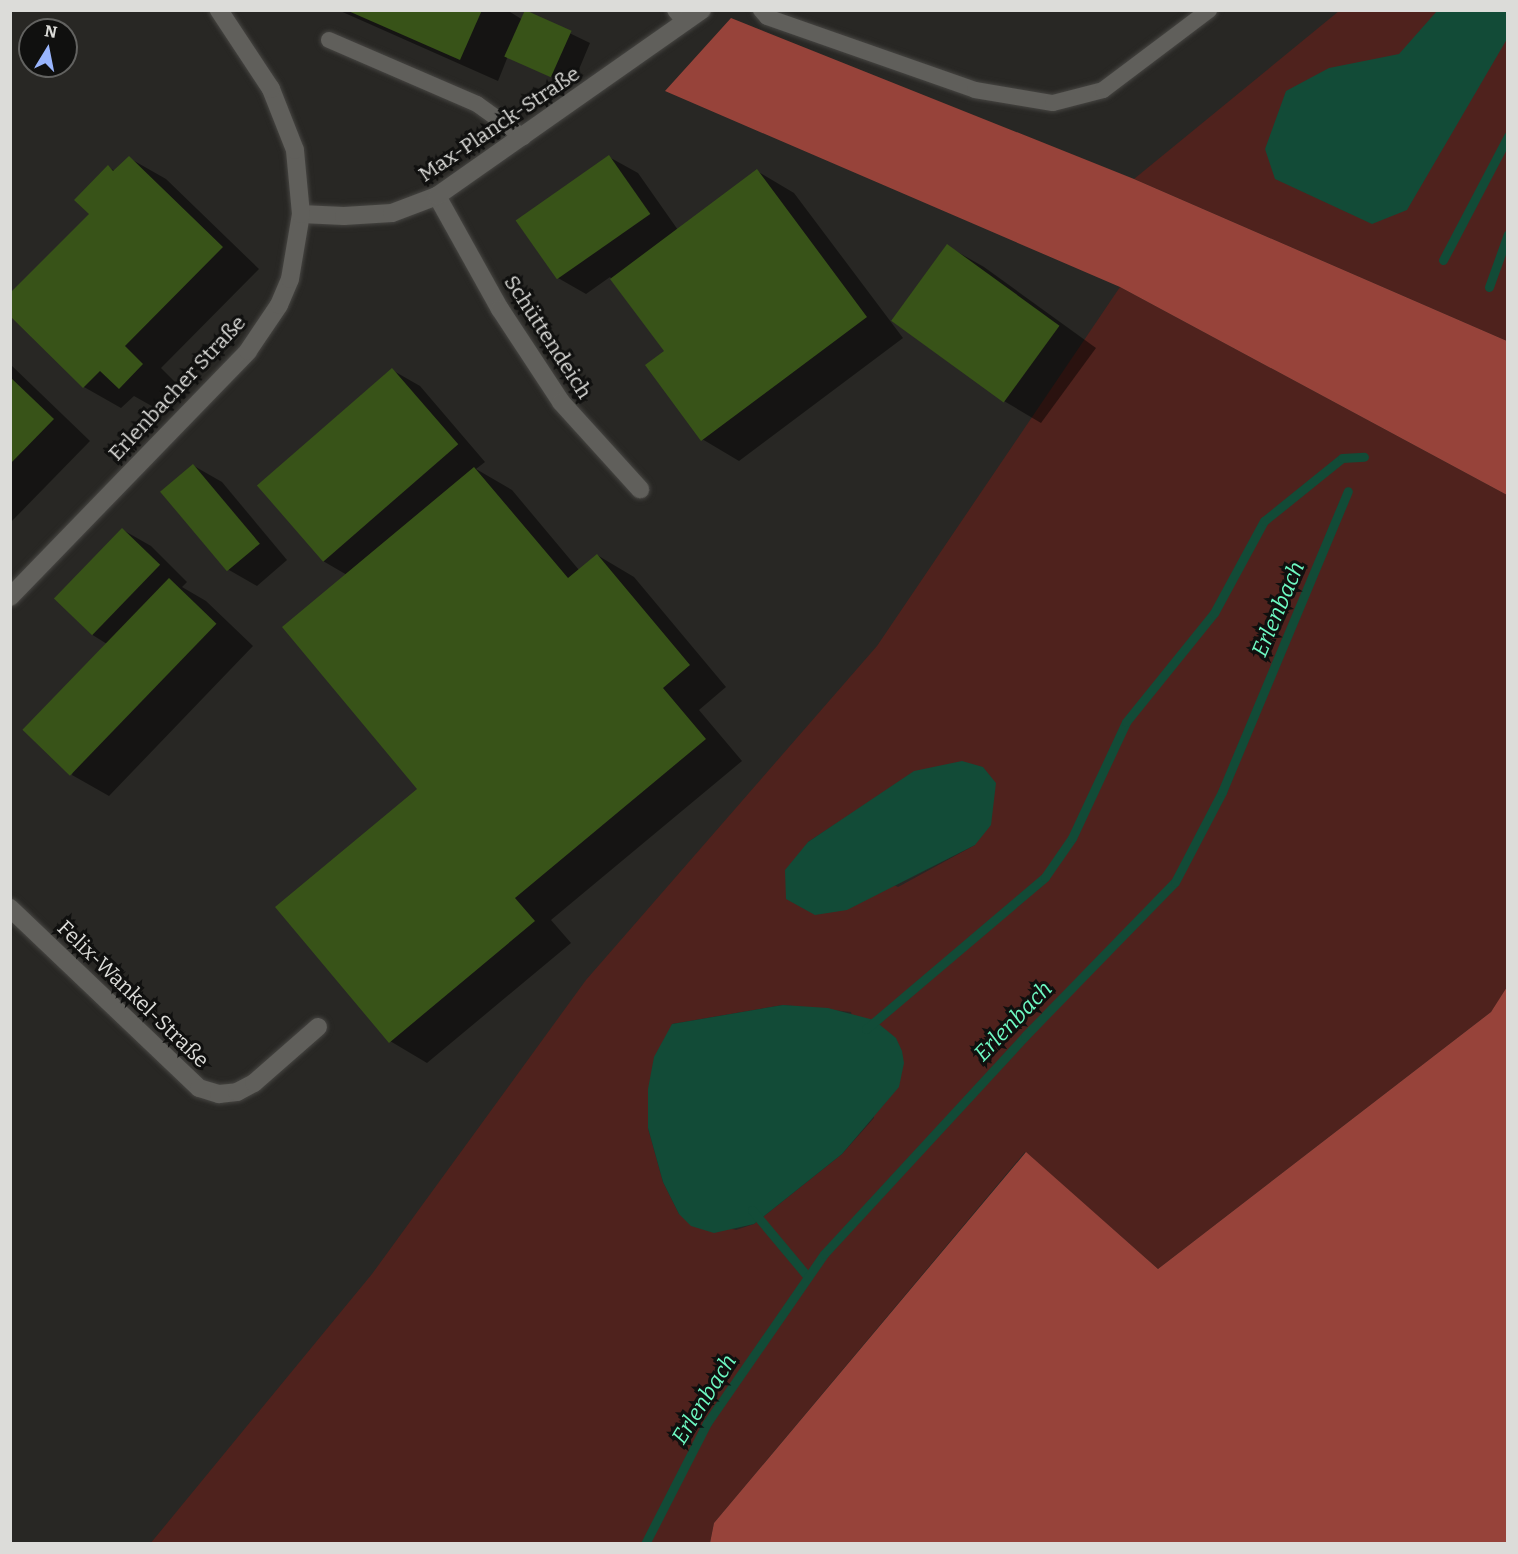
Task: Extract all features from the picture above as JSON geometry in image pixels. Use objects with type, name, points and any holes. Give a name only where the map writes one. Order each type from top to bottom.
[{"type":"street","name":"Max-Planck-Straße","points":[[301,214],[344,216],[392,213],[437,196],[523,137],[680,16],[702,10]]},
{"type":"street","name":"Erlenbacher Straße","points":[[10,597],[264,330],[279,305],[296,260],[301,214],[295,150],[283,113],[219,11]]},
{"type":"street","name":"Schüttendeich","points":[[437,196],[500,309],[561,402],[640,489]]},
{"type":"street","name":"Felix-Wankel-Straße","points":[[10,908],[199,1088],[219,1094],[237,1092],[254,1083],[318,1027]]},
{"type":"lane","points":[[760,10],[767,17],[975,90],[1053,103],[1103,90],[1209,10]]},
{"type":"lane","points":[[329,40],[477,104],[523,137]]},
{"type":"shaded area","points":[[1339,11],[1507,11],[1507,341],[1134,179]]},
{"type":"shaded area","points":[[1437,11],[1507,11],[1507,39],[1407,210],[1372,224],[1275,179],[1265,149],[1286,91],[1329,68],[1399,54]]},
{"type":"shaded area","points":[[731,18],[1134,179],[1507,341],[1507,495],[1120,287],[665,91]]},
{"type":"shaded area","points":[[1120,287],[1507,495],[1508,987],[1491,1012],[1158,1269],[1025,1152],[714,1523],[710,1543],[150,1544],[372,1274],[586,980],[877,646]],"holes":[[[851,814],[975,845],[898,887],[808,842]],[[783,1005],[851,1012],[874,1118],[842,1154],[754,1224],[736,1230],[679,1214],[663,1182],[648,1128],[672,1024]]]},
{"type":"shaded area","points":[[962,761],[983,767],[996,783],[991,825],[975,845],[847,910],[815,915],[786,899],[785,870],[808,842],[914,771]]},
{"type":"shaded area","points":[[1507,987],[1507,1543],[710,1543],[714,1523],[1026,1152],[1158,1269],[1491,1012]]},
{"type":"shaded area","points":[[783,1005],[828,1008],[874,1020],[896,1038],[902,1051],[904,1063],[899,1087],[842,1154],[754,1224],[714,1233],[691,1226],[679,1214],[663,1182],[648,1128],[648,1089],[654,1057],[672,1024]]},
{"type":"building","points":[[346,10],[482,10],[460,60]]},
{"type":"building","points":[[525,10],[572,31],[551,77],[504,57]]},
{"type":"building","points":[[609,155],[650,214],[557,279],[516,220]]},
{"type":"building","points":[[129,156],[223,247],[125,346],[143,364],[119,389],[100,371],[83,388],[10,316],[10,293],[89,214],[74,200],[108,165],[113,171]]},
{"type":"building","points":[[757,169],[867,317],[701,441],[645,365],[664,351],[610,279]]},
{"type":"building","points":[[947,244],[1059,326],[1004,403],[891,321]]},
{"type":"building","points":[[392,368],[458,444],[323,562],[257,485]]},
{"type":"building","points":[[10,377],[54,419],[10,464]]},
{"type":"building","points":[[193,464],[260,544],[227,571],[160,492]]},
{"type":"building","points":[[474,467],[568,578],[597,554],[690,665],[663,688],[706,739],[515,898],[535,921],[389,1043],[275,907],[417,789],[282,627]]},
{"type":"building","points":[[122,528],[160,565],[92,635],[54,598]]},
{"type":"building","points":[[169,578],[216,624],[70,776],[22,730]]},
{"type":"waterway","points":[[1443,260],[1508,136]]},
{"type":"waterway","name":"Erlenbach","points":[[1489,287],[1508,234]]},
{"type":"waterway","points":[[866,1029],[1045,877],[1072,838],[1126,722],[1214,613],[1264,521],[1342,458],[1364,457]]},
{"type":"waterway","name":"Erlenbach","points":[[645,1544],[707,1423],[824,1254],[1025,1036],[1175,882],[1222,792],[1348,491]]},
{"type":"waterway","points":[[752,1210],[808,1277]]}]
